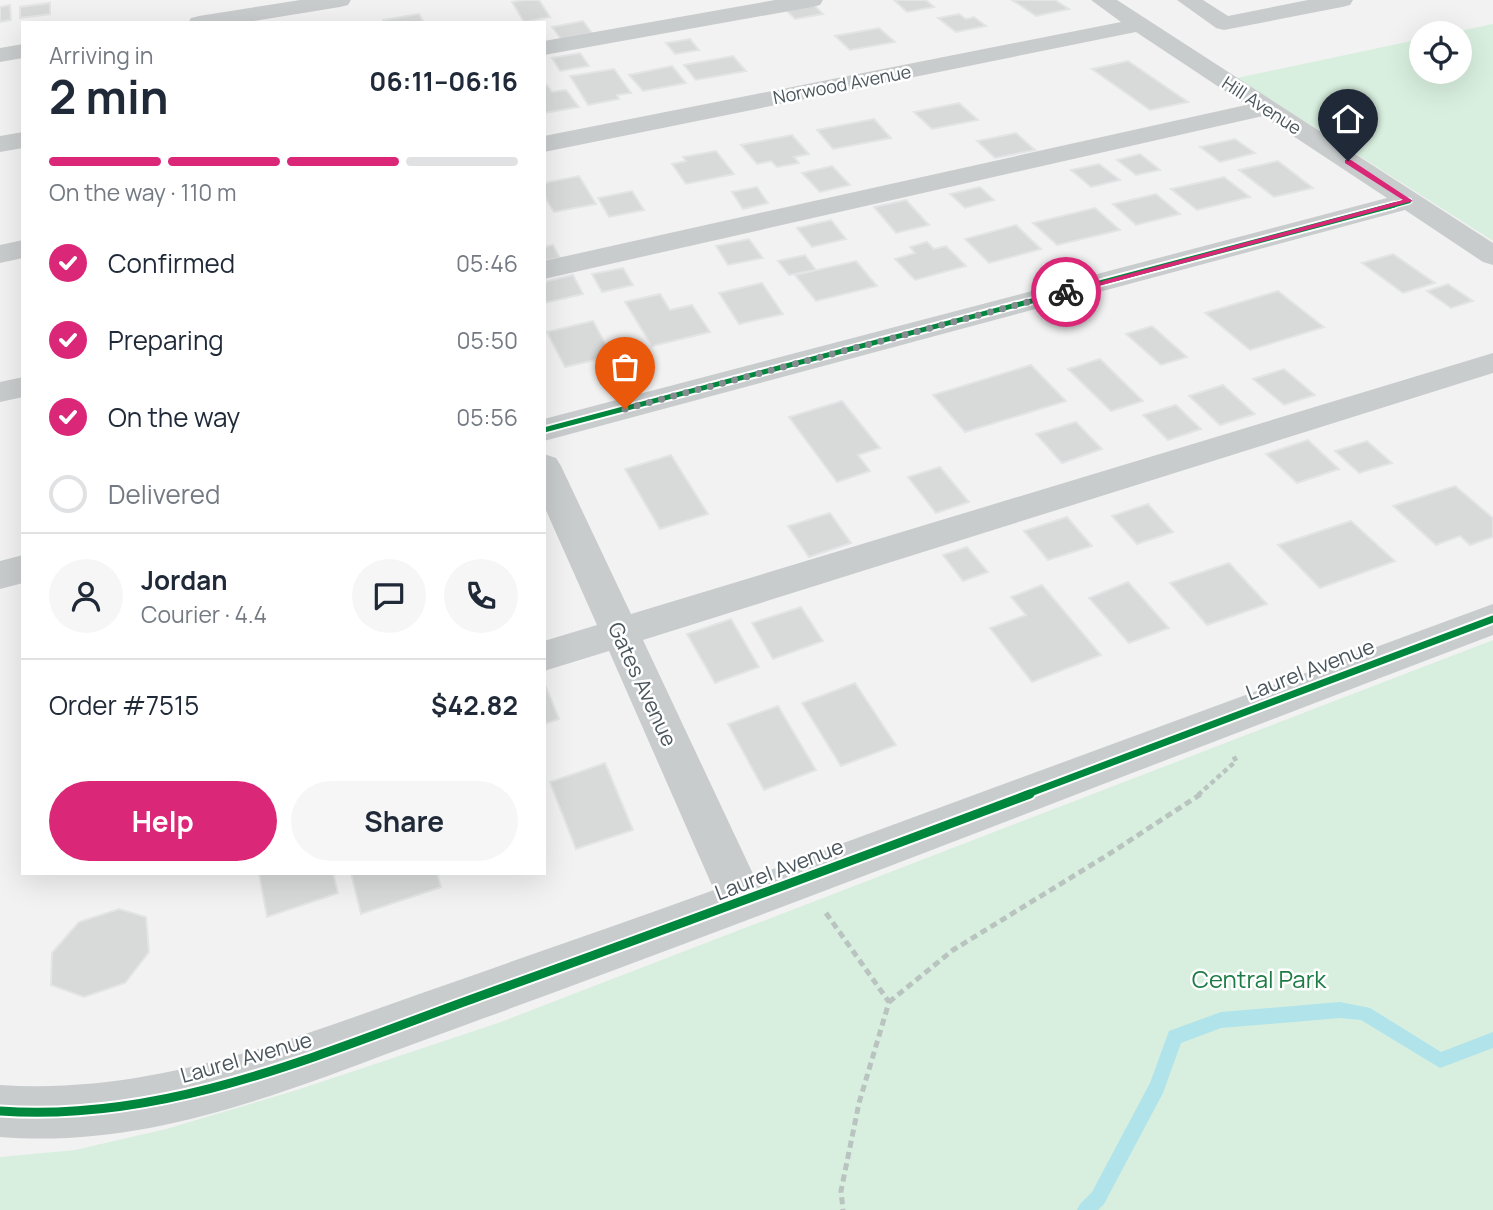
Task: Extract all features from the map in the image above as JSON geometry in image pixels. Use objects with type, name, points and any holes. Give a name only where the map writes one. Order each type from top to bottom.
[{"type":"street","points":[[546,48],[812,0]]},
{"type":"street","name":"Hill Avenue","points":[[1102,0],[1164,12],[1267,108],[1493,256]]},
{"type":"street","points":[[1164,12],[1224,23],[1342,0]]},
{"type":"street","points":[[211,21],[335,1],[339,21]]},
{"type":"street","name":"Norwood Avenue","points":[[546,144],[1164,12]]},
{"type":"street","points":[[0,55],[21,51]]},
{"type":"street","points":[[546,270],[1267,108]]},
{"type":"street","points":[[0,144],[21,140]]},
{"type":"street","points":[[546,429],[1409,201]]},
{"type":"street","points":[[0,254],[21,249]]},
{"type":"street","points":[[546,655],[1493,363]]},
{"type":"street","points":[[0,392],[21,387]]},
{"type":"street","name":"Gates Avenue","points":[[546,470],[743,902]]},
{"type":"street","points":[[0,575],[21,570]]},
{"type":"street","name":"Laurel Avenue","points":[[0,1111],[21,1114],[67,1113],[122,1107],[166,1098],[300,1061],[743,902],[1493,619]]},
{"type":"path","points":[[843,1210],[841,1191],[859,1103],[888,1002],[953,950],[1209,789],[1236,761],[1216,724]]},
{"type":"path","points":[[784,886],[827,913],[888,1002]]},
{"type":"green space","points":[[1493,24],[1493,241],[1237,78],[1409,42],[1409,84],[1472,84],[1472,28]]},
{"type":"green space","name":"Central Park","points":[[1493,640],[1493,1210],[0,1210],[0,1157],[75,1150],[166,1129],[297,1090],[498,1023]]},
{"type":"building","points":[[539,0],[550,17],[523,21],[512,2]]},
{"type":"building","points":[[894,0],[926,0],[934,7],[907,12]]},
{"type":"building","points":[[1012,0],[1055,0],[1069,9],[1036,16]]},
{"type":"building","points":[[50,3],[50,14],[20,18],[20,7]]},
{"type":"building","points":[[10,5],[11,20],[0,22],[0,7]]},
{"type":"building","points":[[814,5],[823,14],[795,19],[786,10]]},
{"type":"building","points":[[419,14],[423,21],[383,21]]},
{"type":"building","points":[[959,14],[966,19],[974,17],[986,26],[956,32],[938,18]]},
{"type":"building","points":[[583,21],[592,33],[561,39],[552,27]]},
{"type":"building","points":[[879,28],[895,42],[850,50],[835,36]]},
{"type":"building","points":[[690,39],[699,50],[675,54],[666,43]]},
{"type":"building","points":[[580,53],[589,66],[560,71],[552,58]]},
{"type":"building","points":[[733,56],[746,71],[696,80],[684,65]]},
{"type":"building","points":[[1128,61],[1188,102],[1150,110],[1092,69]]},
{"type":"building","points":[[672,66],[686,83],[643,91],[629,75]]},
{"type":"building","points":[[614,69],[631,93],[617,95],[619,99],[588,105],[570,76]]},
{"type":"building","points":[[546,85],[552,92],[566,90],[579,107],[546,113]]},
{"type":"building","points":[[959,103],[978,120],[932,129],[914,112]]},
{"type":"building","points":[[874,119],[891,138],[833,149],[817,130]]},
{"type":"building","points":[[1016,133],[1035,150],[995,158],[977,141]]},
{"type":"building","points":[[792,135],[809,154],[794,157],[799,163],[777,167],[771,161],[757,164],[741,145]]},
{"type":"building","points":[[1235,139],[1255,153],[1220,162],[1200,147]]},
{"type":"building","points":[[716,151],[734,174],[686,184],[672,164],[686,161],[683,157]]},
{"type":"building","points":[[1140,154],[1160,170],[1136,175],[1117,160]]},
{"type":"building","points":[[1278,161],[1313,188],[1274,197],[1239,170]]},
{"type":"building","points":[[1099,164],[1120,180],[1091,187],[1071,170]]},
{"type":"building","points":[[832,166],[850,185],[820,192],[802,173]]},
{"type":"building","points":[[579,176],[596,204],[554,212],[546,199],[546,183]]},
{"type":"building","points":[[1224,177],[1250,197],[1197,210],[1171,189]]},
{"type":"building","points":[[757,187],[768,203],[743,209],[732,192]]},
{"type":"building","points":[[980,187],[994,200],[965,208],[950,194]]},
{"type":"building","points":[[632,191],[644,210],[609,217],[598,198]]},
{"type":"building","points":[[1156,194],[1180,214],[1136,225],[1113,204]]},
{"type":"building","points":[[906,200],[929,225],[896,233],[874,207]]},
{"type":"building","points":[[1095,208],[1120,230],[1057,245],[1033,223]]},
{"type":"building","points":[[831,220],[846,239],[812,247],[797,228]]},
{"type":"building","points":[[1016,225],[1041,249],[989,263],[965,239]]},
{"type":"building","points":[[749,239],[763,258],[728,265],[716,246]]},
{"type":"building","points":[[927,242],[934,249],[946,246],[966,266],[915,280],[895,259],[915,253],[910,247]]},
{"type":"building","points":[[553,245],[560,258],[546,261],[546,247]]},
{"type":"building","points":[[1393,254],[1435,283],[1403,293],[1362,263]]},
{"type":"building","points":[[805,255],[816,270],[789,275],[778,261]]},
{"type":"building","points":[[856,261],[877,286],[816,301],[795,275]]},
{"type":"building","points":[[623,268],[633,285],[602,292],[592,274]]},
{"type":"building","points":[[573,275],[583,294],[546,303],[546,282]]},
{"type":"building","points":[[762,283],[783,314],[739,324],[719,293]]},
{"type":"building","points":[[1448,284],[1473,301],[1451,308],[1427,291]]},
{"type":"building","points":[[1278,291],[1324,327],[1250,350],[1205,313]]},
{"type":"building","points":[[660,294],[670,310],[692,305],[710,332],[652,346],[625,302]]},
{"type":"building","points":[[593,321],[612,356],[565,367],[547,332]]},
{"type":"building","points":[[1152,326],[1187,357],[1161,365],[1126,334]]},
{"type":"building","points":[[1100,359],[1143,401],[1111,411],[1068,369]]},
{"type":"building","points":[[1031,365],[1066,401],[965,432],[933,395]]},
{"type":"building","points":[[1284,369],[1315,395],[1284,405],[1253,379]]},
{"type":"building","points":[[1223,385],[1255,414],[1220,425],[1189,396]]},
{"type":"building","points":[[842,401],[880,448],[858,455],[870,471],[837,482],[789,417]]},
{"type":"building","points":[[1176,405],[1201,429],[1168,440],[1143,415]]},
{"type":"building","points":[[1076,422],[1102,449],[1062,463],[1036,434]]},
{"type":"building","points":[[1308,440],[1339,469],[1297,483],[1266,454]]},
{"type":"building","points":[[1367,441],[1392,463],[1359,473],[1335,451]]},
{"type":"building","points":[[671,455],[708,514],[660,529],[625,469]]},
{"type":"building","points":[[940,467],[969,502],[936,513],[908,477]]},
{"type":"building","points":[[1455,486],[1493,518],[1493,537],[1470,545],[1460,536],[1436,545],[1393,506]]},
{"type":"building","points":[[1148,504],[1173,532],[1137,544],[1112,516]]},
{"type":"building","points":[[830,513],[851,543],[809,557],[788,526]]},
{"type":"building","points":[[1067,517],[1092,546],[1048,560],[1024,531]]},
{"type":"building","points":[[1351,521],[1395,561],[1320,588],[1278,545]]},
{"type":"building","points":[[967,547],[988,572],[963,581],[943,555]]},
{"type":"building","points":[[1229,563],[1267,604],[1207,625],[1170,583]]},
{"type":"building","points":[[1128,582],[1169,628],[1129,643],[1089,598]]},
{"type":"building","points":[[1042,585],[1101,655],[1032,682],[990,628],[1026,615],[1011,597]]},
{"type":"building","points":[[801,607],[823,641],[773,659],[752,623]]},
{"type":"building","points":[[731,619],[759,667],[715,683],[687,634]]},
{"type":"building","points":[[855,683],[896,745],[841,766],[802,703]]},
{"type":"building","points":[[546,687],[559,719],[546,723]]},
{"type":"building","points":[[778,706],[816,770],[764,790],[728,724]]},
{"type":"building","points":[[605,763],[633,830],[576,849],[550,782]]},
{"type":"building","points":[[259,875],[334,875],[338,893],[267,917]]},
{"type":"building","points":[[351,875],[438,875],[441,887],[361,914]]},
{"type":"building","points":[[119,909],[146,917],[149,952],[125,983],[84,997],[51,985],[52,953],[79,922]]},
{"type":"waterway","points":[[1086,1210],[1098,1198],[1157,1087],[1175,1037],[1221,1020],[1340,1010],[1364,1013],[1440,1060],[1493,1040]]},
{"type":"cycle path","points":[[546,429],[1409,201]]},
{"type":"cycle path","points":[[0,1111],[45,1114],[91,1112],[139,1105],[283,1067],[791,883],[1493,619]]},
{"type":"way so far","points":[[625,409],[1066,292]]},
{"type":"route","points":[[1066,292],[1409,201],[1348,161]]}]
